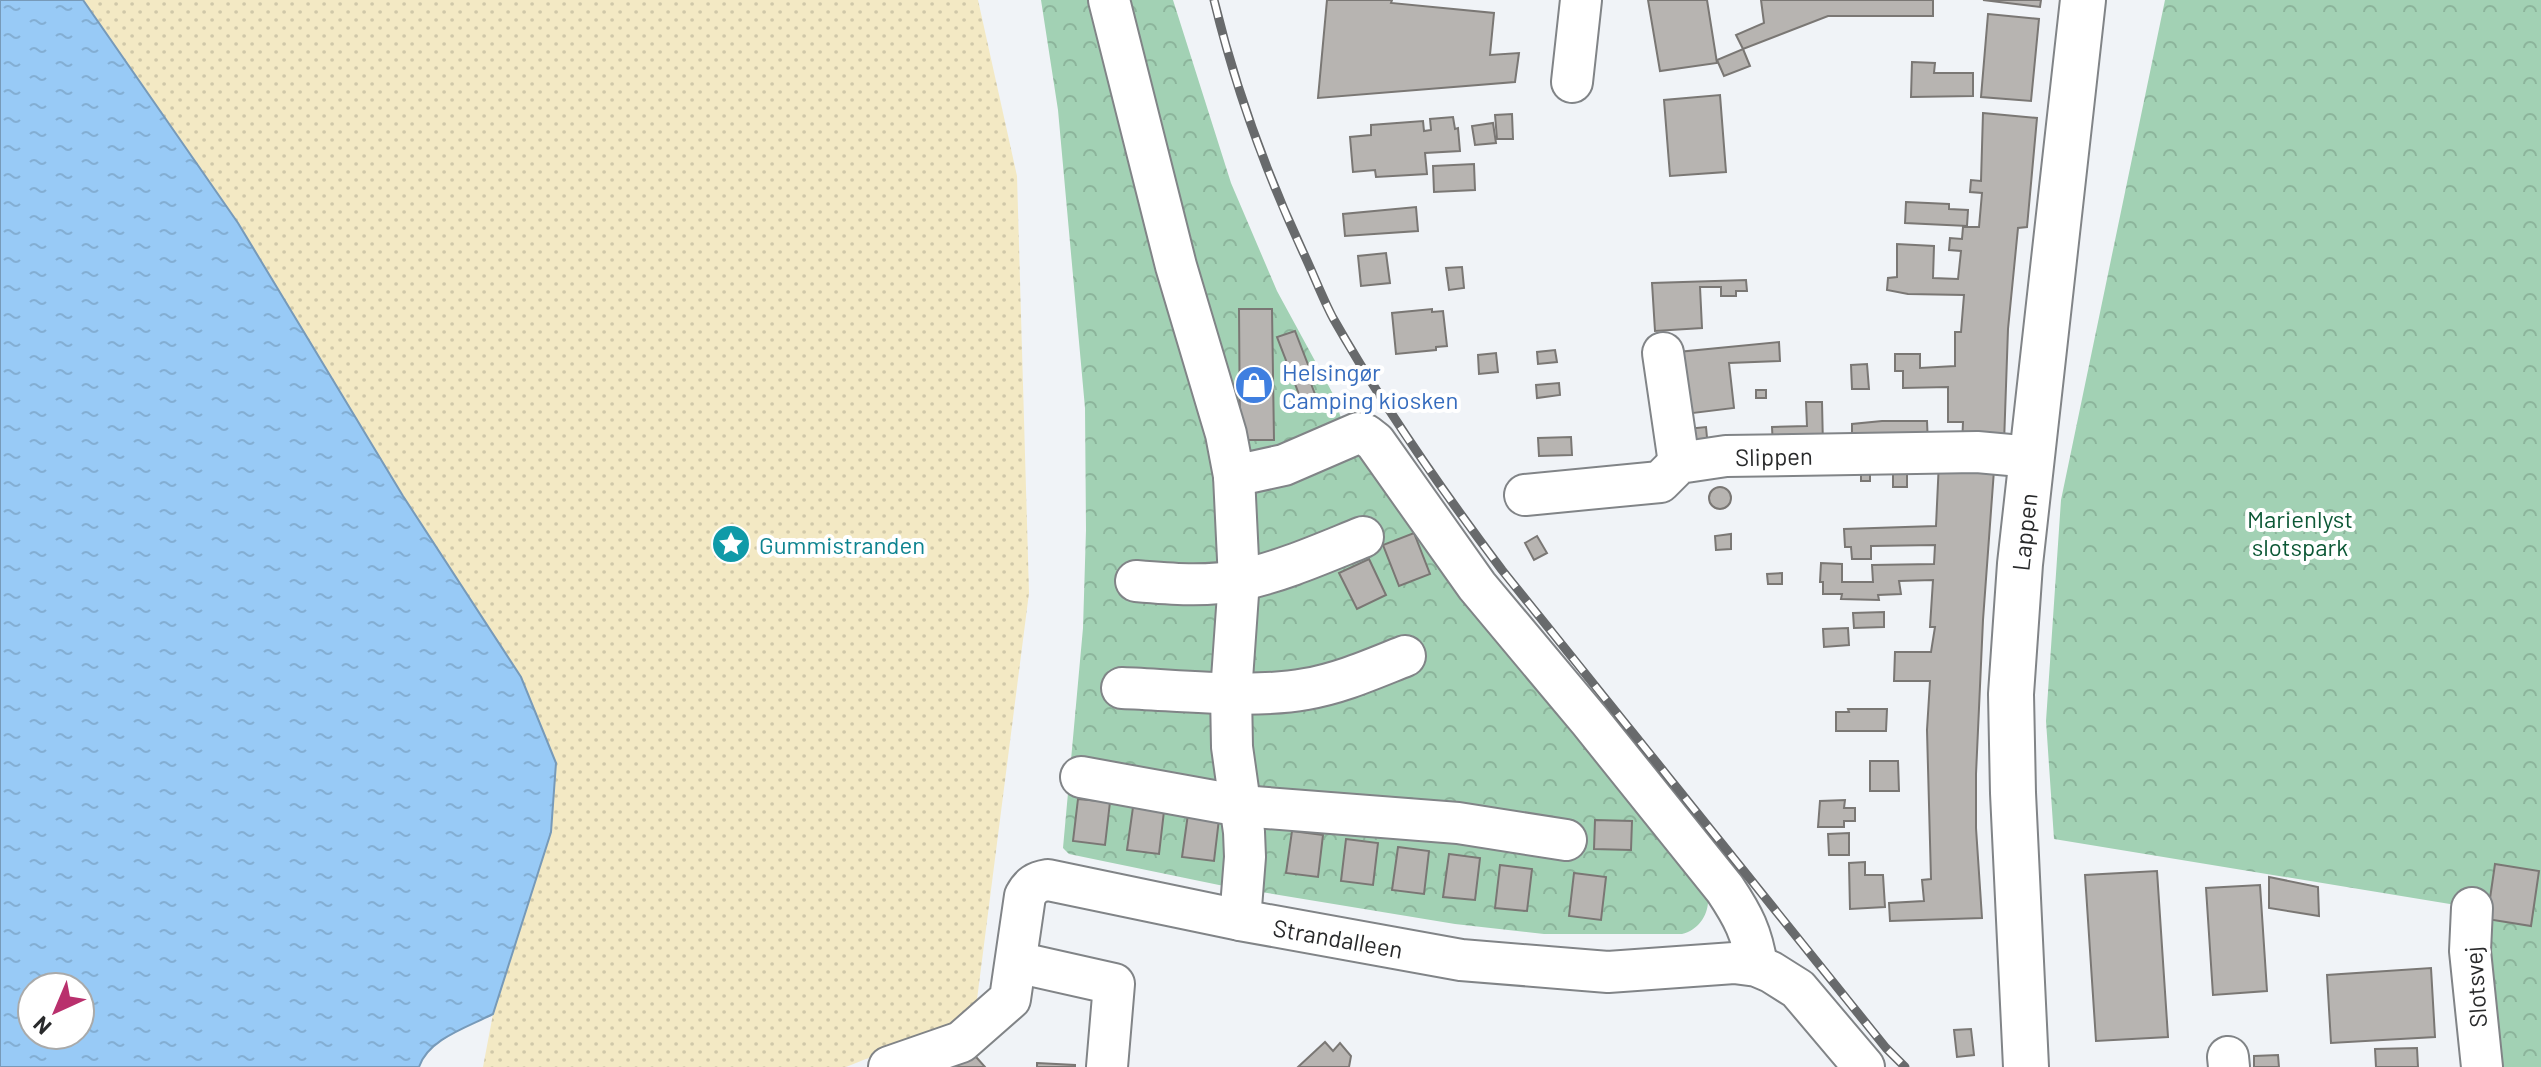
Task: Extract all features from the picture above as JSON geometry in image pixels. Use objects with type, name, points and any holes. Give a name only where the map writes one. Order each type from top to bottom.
[{"type":"main road","name":"Lappen","points":[[2026,1067],[2011,694],[2020,564],[2083,0]]},
{"type":"street","points":[[1109,0],[1176,266],[1226,434],[1234,476],[1239,580],[1231,693],[1232,747],[1245,857],[1240,920]]},
{"type":"street","points":[[1572,82],[1581,0]]},
{"type":"street","points":[[1663,353],[1679,463]]},
{"type":"street","points":[[1234,476],[1284,465],[1358,433],[1375,442],[1477,586],[1725,889],[1753,939],[1757,966]]},
{"type":"street","name":"Slippen","points":[[1525,495],[1660,482],[1679,463],[1726,456],[1977,452],[2032,457]]},
{"type":"street","points":[[1136,581],[1181,584],[1239,580],[1302,561],[1363,537]]},
{"type":"street","points":[[1122,688],[1231,693],[1302,690],[1328,685],[1405,656]]},
{"type":"street","points":[[1081,777],[1241,806],[1458,823],[1566,840]]},
{"type":"street","name":"Strandalleen","points":[[889,1067],[961,1042],[1010,999],[1025,896],[1038,882],[1048,880],[1240,920],[1493,964],[1608,972],[1734,963],[1757,966],[1798,989],[1864,1067]]},
{"type":"street","name":"Slotsvej","points":[[2472,908],[2470,951],[2482,1067]]},
{"type":"street","points":[[1016,962],[1114,984],[1107,1067]]},
{"type":"sand","name":"Gummistranden","points":[[83,0],[978,0],[1017,176],[1029,593],[975,1015],[846,1067],[483,1067],[493,1014],[551,832],[556,763],[521,677],[403,496],[238,223]]},
{"type":"green space","points":[[1041,0],[1173,0],[1231,183],[1277,291],[1333,394],[1347,436],[1708,898],[1704,916],[1693,929],[1682,934],[1544,934],[1455,924],[1219,885],[1069,854],[1063,848],[1083,628],[1085,408],[1058,110]]},
{"type":"green space","name":"Marienlyst slotspark","points":[[2165,0],[2541,0],[2541,1067],[2500,1067],[2462,906],[2054,839],[2046,721],[2061,500]]},
{"type":"water","points":[[0,0],[83,0],[238,223],[403,496],[521,677],[556,763],[551,832],[493,1014],[440,1041],[419,1067],[0,1067]]},
{"type":"building","points":[[1327,0],[1392,0],[1391,3],[1494,13],[1490,55],[1519,53],[1515,82],[1318,98]]},
{"type":"building","points":[[1648,0],[1707,0],[1717,63],[1660,71]]},
{"type":"building","points":[[1761,0],[1933,0],[1933,16],[1828,16],[1743,49],[1736,35],[1764,23]]},
{"type":"building","points":[[1983,0],[2041,0],[2040,7]]},
{"type":"building","points":[[1988,14],[2039,19],[2031,101],[1981,97]]},
{"type":"building","points":[[1743,49],[1750,66],[1724,76],[1717,60]]},
{"type":"building","points":[[1912,62],[1935,63],[1934,73],[1973,73],[1973,96],[1911,97]]},
{"type":"building","points":[[1720,95],[1726,172],[1670,176],[1664,100]]},
{"type":"building","points":[[1983,113],[2037,118],[2027,227],[2018,228],[2008,329],[2004,443],[1962,445],[1963,422],[1948,422],[1948,387],[1903,388],[1903,371],[1895,371],[1895,354],[1920,354],[1920,368],[1955,366],[1955,332],[1961,332],[1964,295],[1908,294],[1887,290],[1888,278],[1897,277],[1897,244],[1934,246],[1933,278],[1958,279],[1961,251],[1949,250],[1950,238],[1962,239],[1963,227],[1979,227],[1982,193],[1970,192],[1971,180],[1981,181]]},
{"type":"building","points":[[1512,114],[1513,139],[1497,139],[1495,115]]},
{"type":"building","points":[[1453,117],[1455,129],[1458,128],[1460,151],[1425,153],[1427,174],[1376,177],[1375,170],[1353,172],[1350,137],[1371,135],[1371,125],[1423,121],[1424,131],[1431,130],[1430,119]]},
{"type":"building","points":[[1493,123],[1496,143],[1475,145],[1472,126]]},
{"type":"building","points":[[1474,164],[1475,190],[1434,192],[1433,166]]},
{"type":"building","points":[[1906,202],[1949,204],[1949,209],[1968,210],[1967,226],[1905,223]]},
{"type":"building","points":[[1416,207],[1418,231],[1345,236],[1343,214]]},
{"type":"building","points":[[1386,253],[1390,283],[1361,286],[1358,256]]},
{"type":"building","points":[[1462,267],[1464,288],[1449,290],[1446,268]]},
{"type":"building","points":[[1746,280],[1747,291],[1736,291],[1736,296],[1721,296],[1721,287],[1700,287],[1702,328],[1655,331],[1652,283]]},
{"type":"building","points":[[1239,309],[1272,309],[1274,440],[1240,440]]},
{"type":"building","points":[[1432,309],[1432,312],[1443,311],[1447,346],[1396,354],[1392,313]]},
{"type":"building","points":[[1295,331],[1312,375],[1294,381],[1277,337]]},
{"type":"building","points":[[1779,342],[1780,361],[1729,363],[1734,408],[1685,414],[1678,352]]},
{"type":"building","points":[[1555,350],[1557,362],[1538,364],[1537,352]]},
{"type":"building","points":[[1496,353],[1498,372],[1479,374],[1478,355]]},
{"type":"building","points":[[1867,364],[1869,389],[1852,389],[1851,365]]},
{"type":"building","points":[[1308,376],[1318,402],[1304,408],[1294,381]]},
{"type":"building","points":[[1559,383],[1560,395],[1537,398],[1536,385]]},
{"type":"building","points":[[1756,390],[1766,390],[1766,398],[1756,398]]},
{"type":"building","points":[[1806,402],[1822,402],[1823,446],[1773,447],[1772,427],[1807,426]]},
{"type":"building","points":[[1927,421],[1928,445],[1852,443],[1852,424]]},
{"type":"building","points":[[1706,427],[1708,448],[1689,450],[1687,429]]},
{"type":"building","points":[[1571,437],[1572,455],[1539,456],[1538,438]]},
{"type":"building","points":[[1939,461],[1994,470],[1976,774],[1982,918],[1890,921],[1889,903],[1924,901],[1922,880],[1931,879],[1927,730],[1930,681],[1894,681],[1895,652],[1931,652],[1935,627],[1930,627],[1933,580],[1899,581],[1901,594],[1878,595],[1879,600],[1841,599],[1842,594],[1823,594],[1821,563],[1842,564],[1842,582],[1873,582],[1872,565],[1934,564],[1935,545],[1871,546],[1871,559],[1852,559],[1851,547],[1845,547],[1844,529],[1936,526]]},
{"type":"building","points":[[1893,465],[1907,465],[1907,487],[1893,487]]},
{"type":"building","points":[[1861,467],[1870,467],[1870,481],[1861,481]]},
{"type":"building","points":[[1720,487],[1728,490],[1731,498],[1728,506],[1720,509],[1712,506],[1709,498],[1712,490]]},
{"type":"building","points":[[1414,533],[1430,574],[1399,586],[1383,545]]},
{"type":"building","points":[[1731,534],[1731,549],[1716,550],[1715,536]]},
{"type":"building","points":[[1537,536],[1547,553],[1534,560],[1525,543]]},
{"type":"building","points":[[1369,559],[1386,595],[1357,609],[1339,573]]},
{"type":"building","points":[[1782,573],[1782,584],[1768,584],[1767,574]]},
{"type":"building","points":[[1884,612],[1884,627],[1854,628],[1853,613]]},
{"type":"building","points":[[1848,628],[1849,645],[1824,647],[1823,629]]},
{"type":"building","points":[[1848,709],[1887,709],[1886,731],[1836,731],[1836,712],[1849,712]]},
{"type":"building","points":[[1870,761],[1898,761],[1899,791],[1870,791]]},
{"type":"building","points":[[1078,799],[1110,802],[1105,845],[1073,841]]},
{"type":"building","points":[[1845,800],[1844,808],[1855,808],[1855,821],[1844,821],[1844,827],[1818,827],[1820,801]]},
{"type":"building","points":[[1133,807],[1164,811],[1159,854],[1127,850]]},
{"type":"building","points":[[1188,814],[1219,819],[1214,861],[1182,857]]},
{"type":"building","points":[[1595,820],[1632,821],[1631,850],[1594,849]]},
{"type":"building","points":[[1292,831],[1323,835],[1318,877],[1286,873]]},
{"type":"building","points":[[1849,833],[1849,855],[1829,855],[1828,834]]},
{"type":"building","points":[[1346,839],[1378,843],[1373,885],[1341,881]]},
{"type":"building","points":[[1398,847],[1429,851],[1424,894],[1392,890]]},
{"type":"building","points":[[1449,854],[1480,858],[1475,900],[1443,897]]},
{"type":"building","points":[[1865,862],[1865,875],[1883,875],[1885,907],[1850,909],[1849,863]]},
{"type":"building","points":[[2495,864],[2539,871],[2531,926],[2487,919]]},
{"type":"building","points":[[1500,865],[1532,869],[1527,911],[1495,908]]},
{"type":"building","points":[[2157,871],[2168,1037],[2096,1041],[2085,875]]},
{"type":"building","points":[[1574,873],[1606,877],[1601,920],[1569,916]]},
{"type":"building","points":[[2269,877],[2318,887],[2319,916],[2269,908]]},
{"type":"building","points":[[2260,885],[2267,991],[2213,995],[2206,888]]},
{"type":"building","points":[[2431,968],[2435,1037],[2331,1043],[2327,975]]},
{"type":"building","points":[[1971,1029],[1974,1055],[1957,1057],[1954,1030]]},
{"type":"building","points":[[1325,1042],[1333,1051],[1340,1043],[1351,1056],[1349,1067],[1298,1067]]},
{"type":"building","points":[[2417,1048],[2418,1067],[2376,1067],[2375,1049]]},
{"type":"building","points":[[969,1049],[985,1067],[952,1067]]},
{"type":"building","points":[[2278,1055],[2279,1067],[2254,1067],[2254,1056]]},
{"type":"building","points":[[1037,1063],[1075,1065],[1075,1067],[1037,1067]]},
{"type":"railway","points":[[1214,0],[1241,96],[1289,221],[1333,318],[1392,415],[1502,570],[1886,1048],[1905,1067]]},
{"type":"place","name":"Helsingør Camping kiosken","points":[[1254,385]]},
{"type":"place","name":"Gummistranden","points":[[731,544]]}]
